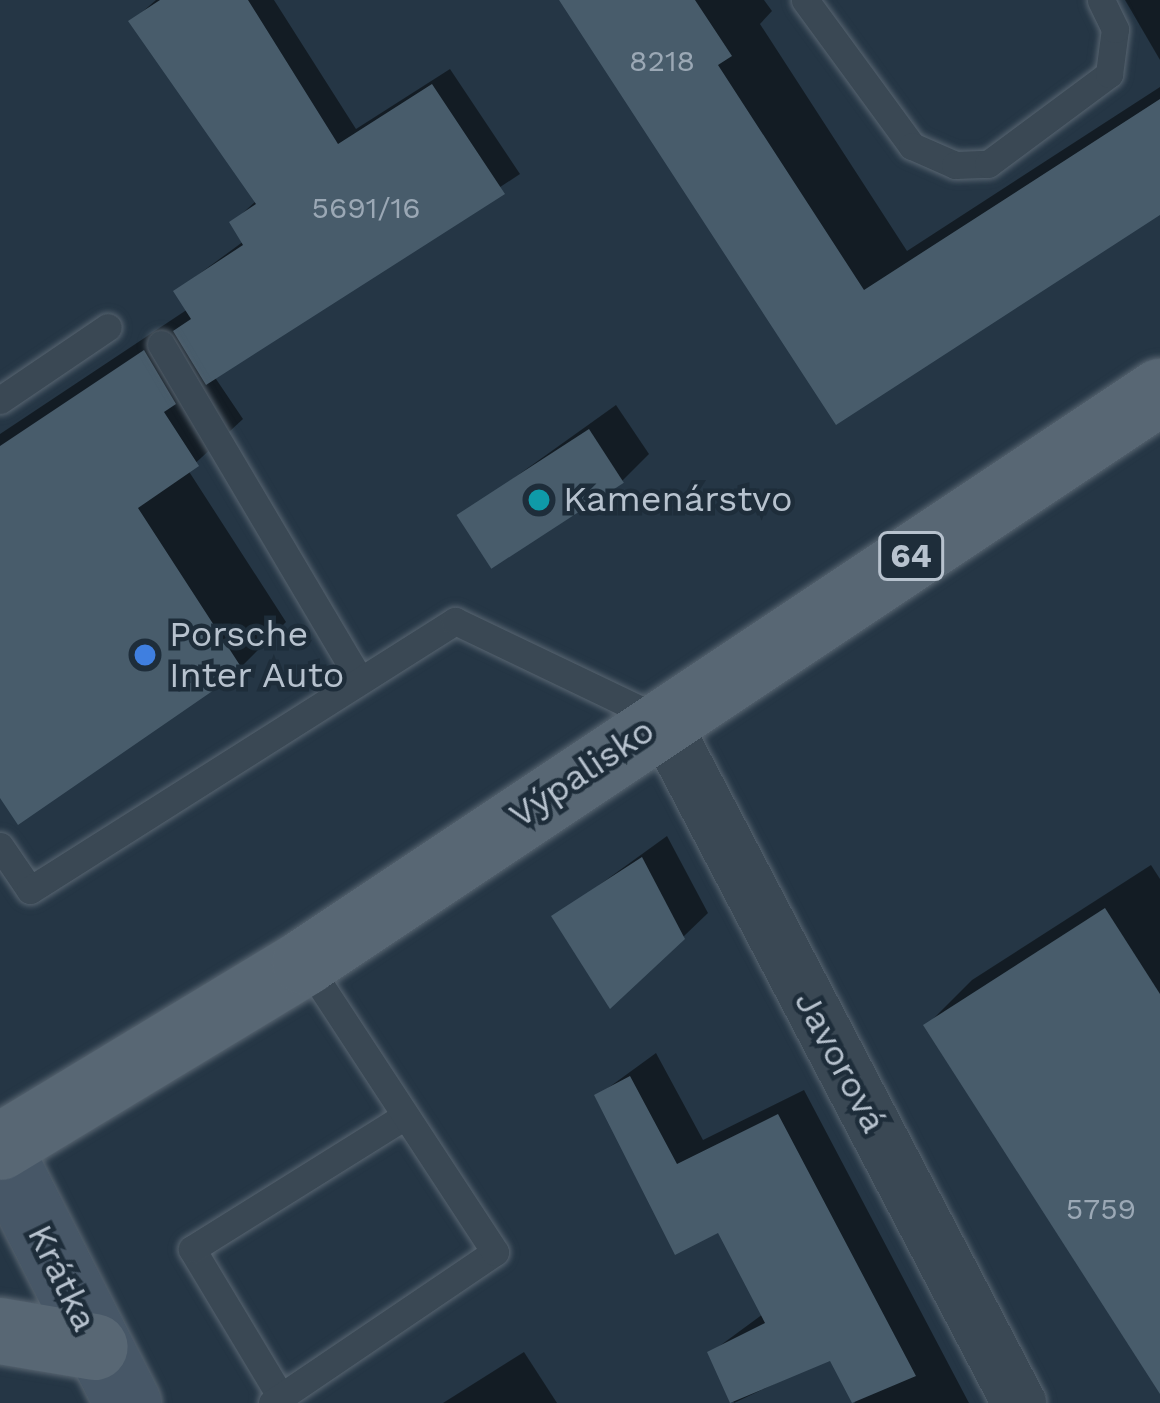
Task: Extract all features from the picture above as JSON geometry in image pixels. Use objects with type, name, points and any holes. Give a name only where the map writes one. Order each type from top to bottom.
[{"type":"main road","name":"Výpalisko","points":[[0,1149],[304,962],[1160,392]]},
{"type":"main road","name":"Krátka","points":[[0,1149],[95,1347],[128,1403]]},
{"type":"main road","points":[[0,1330],[95,1347]]},
{"type":"street","name":"Javorová","points":[[662,720],[1019,1403]]},
{"type":"lane","points":[[805,0],[911,146],[955,165],[988,164],[1109,74],[1114,29],[1101,0]]},
{"type":"lane","points":[[0,400],[107,327]]},
{"type":"lane","points":[[161,344],[368,670]]},
{"type":"lane","points":[[0,846],[30,890],[368,670],[455,621],[662,720]]},
{"type":"lane","points":[[304,962],[495,1252],[276,1399],[192,1249],[405,1116]]},
{"type":"building","points":[[160,0],[248,0],[338,144],[432,84],[505,194],[206,385],[173,331],[191,319],[173,291],[243,245],[229,222],[256,204],[128,21]]},
{"type":"building","points":[[559,0],[695,0],[732,56],[718,65],[864,290],[1160,99],[1160,215],[836,425]]},
{"type":"building","points":[[144,350],[176,404],[164,412],[199,466],[138,508],[243,670],[18,825],[0,798],[0,446]]},
{"type":"building","name":"Kamenárstvo","points":[[589,429],[624,483],[491,569],[456,515]]},
{"type":"building","points":[[642,857],[685,939],[610,1009],[551,916]]},
{"type":"building","points":[[1105,908],[1160,994],[1160,1394],[923,1025]]},
{"type":"building","points":[[630,1076],[677,1164],[778,1114],[916,1376],[852,1403],[830,1361],[730,1403],[707,1352],[765,1323],[718,1233],[675,1255],[594,1095]]},
{"type":"place","name":"Kamenárstvo","points":[[539,500]]},
{"type":"place","name":"Porsche Inter Auto","points":[[145,655]]}]
